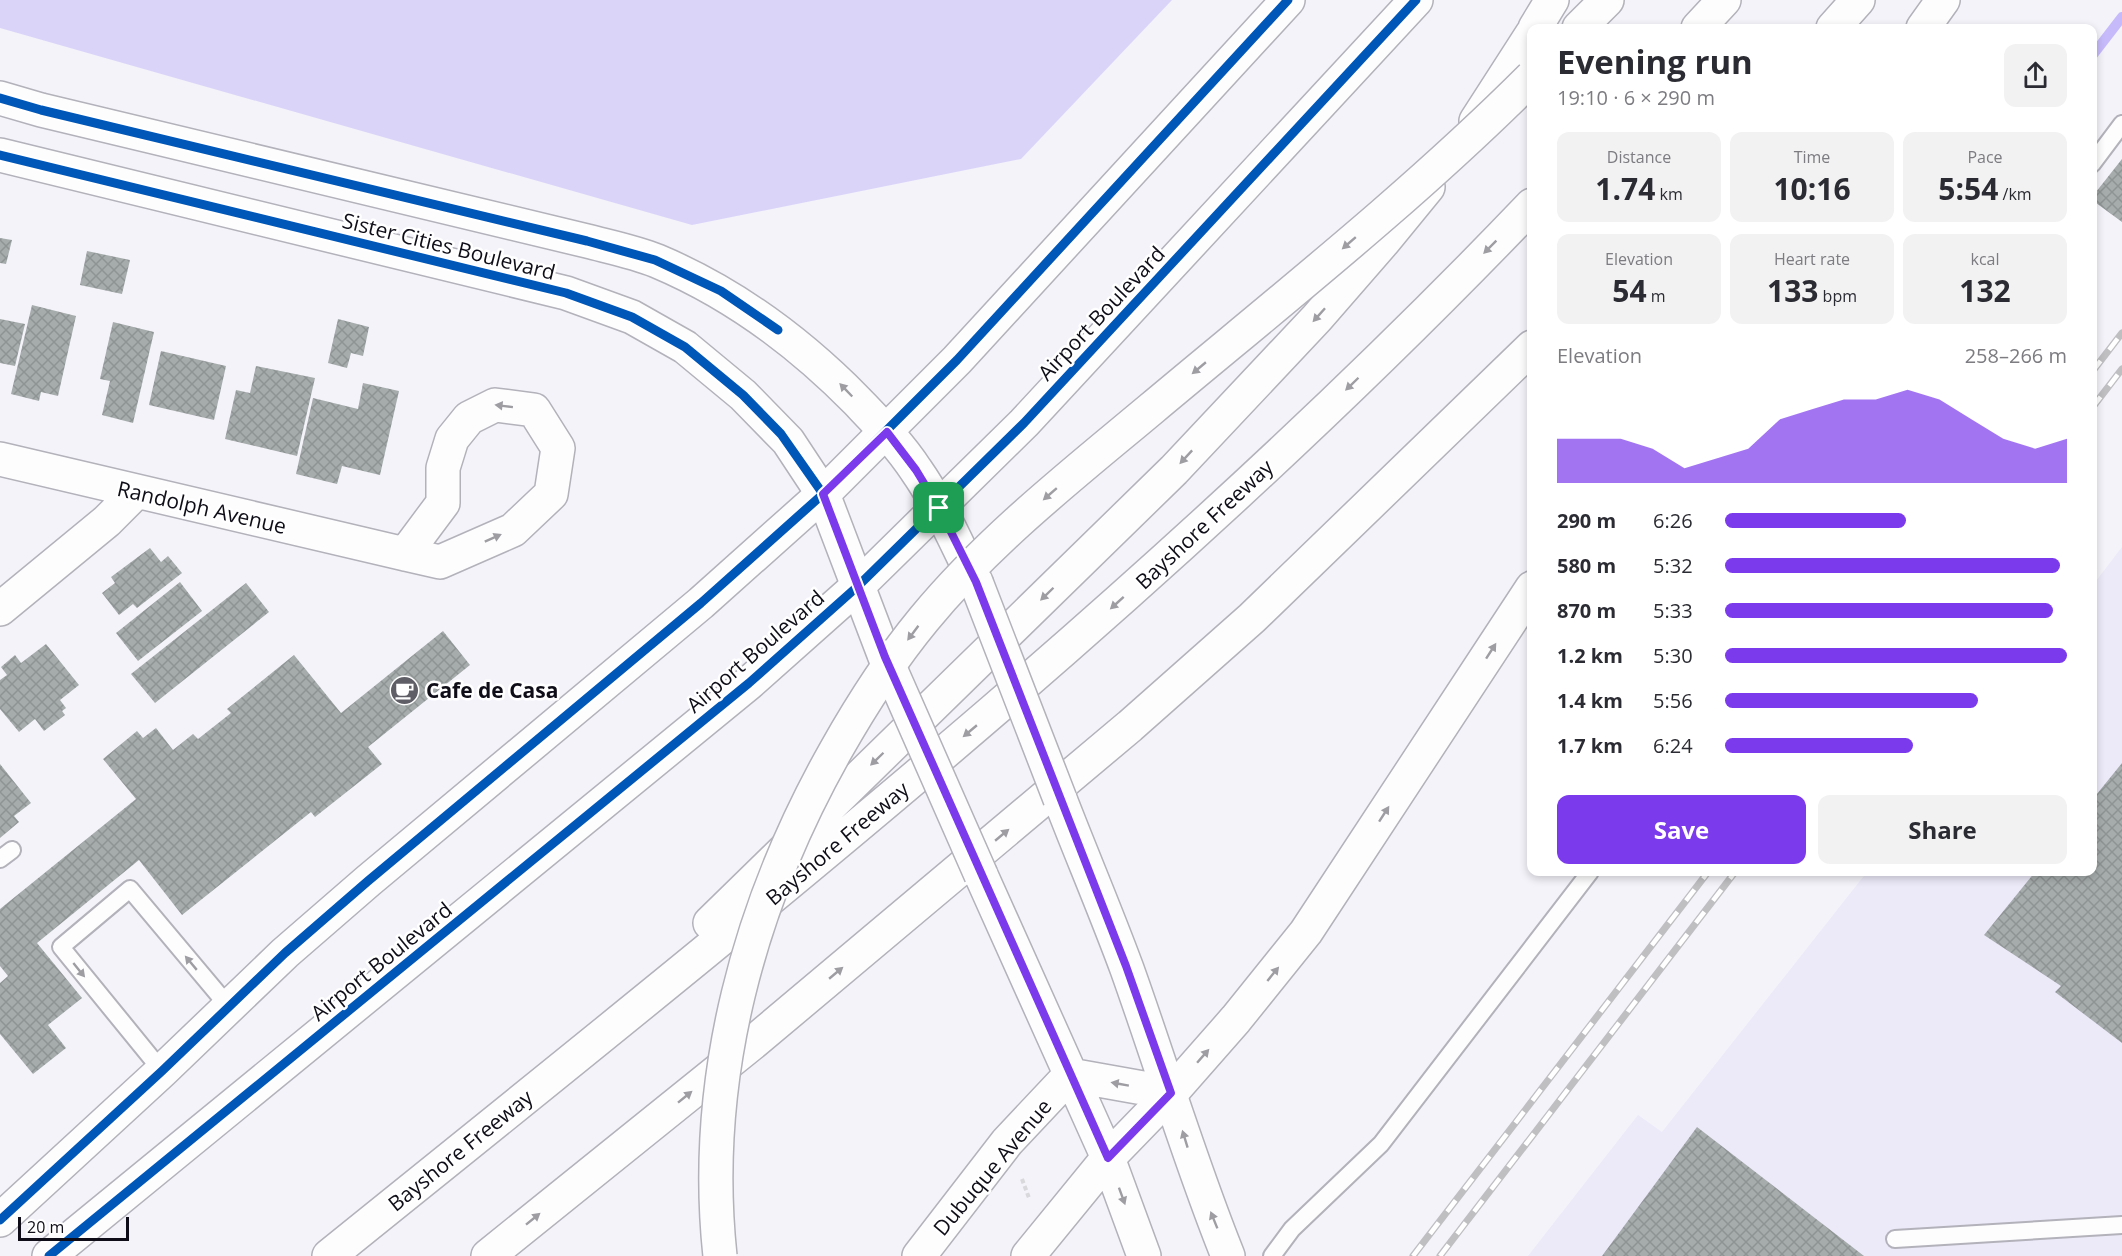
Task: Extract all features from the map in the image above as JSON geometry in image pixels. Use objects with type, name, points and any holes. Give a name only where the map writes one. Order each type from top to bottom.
[{"type":"main road","points":[[0,1220],[162,1071],[285,953],[700,603],[823,494],[957,360],[1288,0]]},
{"type":"main road","name":"Airport Boulevard","points":[[49,1256],[740,690],[858,586],[1032,414],[1416,0]]},
{"type":"main road","points":[[1537,24],[1552,0]]},
{"type":"main road","points":[[1583,24],[1607,0]]},
{"type":"main road","points":[[1702,24],[1724,0]]},
{"type":"main road","points":[[1836,24],[1857,0]]},
{"type":"main road","points":[[1926,24],[1942,0]]},
{"type":"main road","points":[[561,1068],[1174,470],[1251,389],[1383,242],[1449,161],[1527,42]]},
{"type":"main road","points":[[720,1256],[716,1201],[718,1106],[728,1040],[742,975],[762,912],[787,847],[850,726],[885,670],[925,618],[1024,516],[1424,178],[1527,81]]},
{"type":"main road","name":"Sister Cities Boulevard","points":[[0,98],[41,110],[587,241],[655,260],[721,291],[778,330],[832,375],[887,432],[916,470],[939,508],[976,582],[1109,923],[1171,1093],[1200,1185],[1228,1256]]},
{"type":"main road","name":"Sister Cities Boulevard","points":[[0,155],[566,293],[632,317],[685,347],[743,395],[788,441],[823,494],[885,657],[1108,1158],[1144,1256]]},
{"type":"main road","name":"Bayshore Freeway","points":[[329,1256],[842,839],[1064,651],[1184,544],[1408,330],[1527,210]]},
{"type":"main road","points":[[488,1256],[755,1041],[1130,726],[1252,618],[1527,352]]},
{"type":"main road","name":"Randolph Avenue","points":[[0,459],[136,492],[405,554],[440,562],[513,530],[551,494],[558,448],[534,410],[495,405],[469,418],[452,439],[443,468],[443,503],[405,554]]},
{"type":"main road","points":[[0,609],[107,521],[136,492]]},
{"type":"main road","points":[[1028,1256],[1108,1158],[1171,1093],[1236,1019],[1306,932],[1527,596]]},
{"type":"main road","points":[[1070,1075],[1171,1093]]},
{"type":"main road","name":"Dubuque Avenue","points":[[919,1256],[1007,1142],[1070,1075]]},
{"type":"lane","points":[[2097,157],[2122,124]]},
{"type":"lane","points":[[1272,1256],[1292,1229],[1381,1144],[1587,876]]},
{"type":"lane","points":[[162,1071],[60,947],[129,889],[229,1007]]},
{"type":"lane","points":[[1895,1239],[2122,1225]]},
{"type":"shaded area","points":[[0,0],[1172,0],[1021,159],[692,225],[0,28]]},
{"type":"shaded area","points":[[2122,547],[2122,1256],[1528,1256],[1638,1115],[1662,1132],[1864,876],[2097,876],[2097,580]]},
{"type":"building","points":[[2122,159],[2122,222],[2097,204],[2097,191]]},
{"type":"building","points":[[0,238],[12,240],[6,264],[0,263]]},
{"type":"building","points":[[87,251],[130,260],[122,294],[80,285]]},
{"type":"building","points":[[32,305],[76,316],[58,396],[41,392],[39,401],[11,394]]},
{"type":"building","points":[[0,319],[25,324],[15,366],[0,363]]},
{"type":"building","points":[[338,319],[369,327],[363,356],[351,353],[347,368],[328,363]]},
{"type":"building","points":[[113,322],[154,332],[133,423],[102,415],[110,381],[100,379]]},
{"type":"building","points":[[161,351],[226,366],[214,420],[149,405]]},
{"type":"building","points":[[256,366],[315,378],[297,456],[225,439],[236,390],[250,393]]},
{"type":"building","points":[[363,383],[399,391],[380,475],[342,466],[337,484],[296,474],[313,398],[358,409]]},
{"type":"building","points":[[150,548],[161,562],[168,556],[182,573],[137,608],[133,604],[119,615],[102,593],[115,583],[111,577]]},
{"type":"building","points":[[180,582],[202,611],[138,661],[116,633]]},
{"type":"building","points":[[246,583],[269,612],[155,703],[131,674]]},
{"type":"building","points":[[443,631],[470,665],[368,747],[382,764],[315,817],[311,812],[182,915],[139,860],[37,943],[82,998],[48,1025],[66,1048],[33,1074],[0,1034],[0,983],[8,976],[0,966],[0,909],[136,799],[103,759],[137,731],[143,738],[156,728],[173,750],[193,734],[198,739],[231,713],[227,709],[294,655],[341,713]]},
{"type":"building","points":[[46,644],[79,685],[60,700],[66,708],[62,711],[65,715],[44,731],[35,719],[19,732],[0,709],[0,680],[7,675],[1,667],[15,655],[21,663]]},
{"type":"building","points":[[2122,763],[2122,1043],[2055,992],[2061,986],[1984,935],[2032,876],[2097,876],[2097,794]]},
{"type":"building","points":[[0,764],[31,803],[14,816],[19,822],[0,838]]},
{"type":"building","points":[[1697,1127],[1864,1256],[1602,1256]]},
{"type":"waterway","points":[[2097,50],[2122,17]]},
{"type":"railway","points":[[2097,366],[2122,333]]},
{"type":"railway","points":[[2097,402],[2122,369]]},
{"type":"railway","points":[[1413,1256],[1705,876]]},
{"type":"railway","points":[[1440,1256],[1732,876]]},
{"type":"cycle path","points":[[0,1220],[162,1071],[285,953],[701,603],[823,494],[957,360],[1288,0]]},
{"type":"cycle path","points":[[49,1256],[749,683],[858,586],[1024,423],[1416,0]]},
{"type":"cycle path","points":[[0,98],[41,110],[587,241],[655,260],[721,291],[778,330]]},
{"type":"cycle path","points":[[0,155],[566,293],[632,317],[685,347],[743,395],[781,434],[823,494]]},
{"type":"place","name":"Cafe de Casa","points":[[405,690]]},
{"type":"route","points":[[887,432],[916,470],[939,508],[976,582],[1126,966],[1171,1093],[1108,1158],[885,657],[823,494],[887,432]]}]
